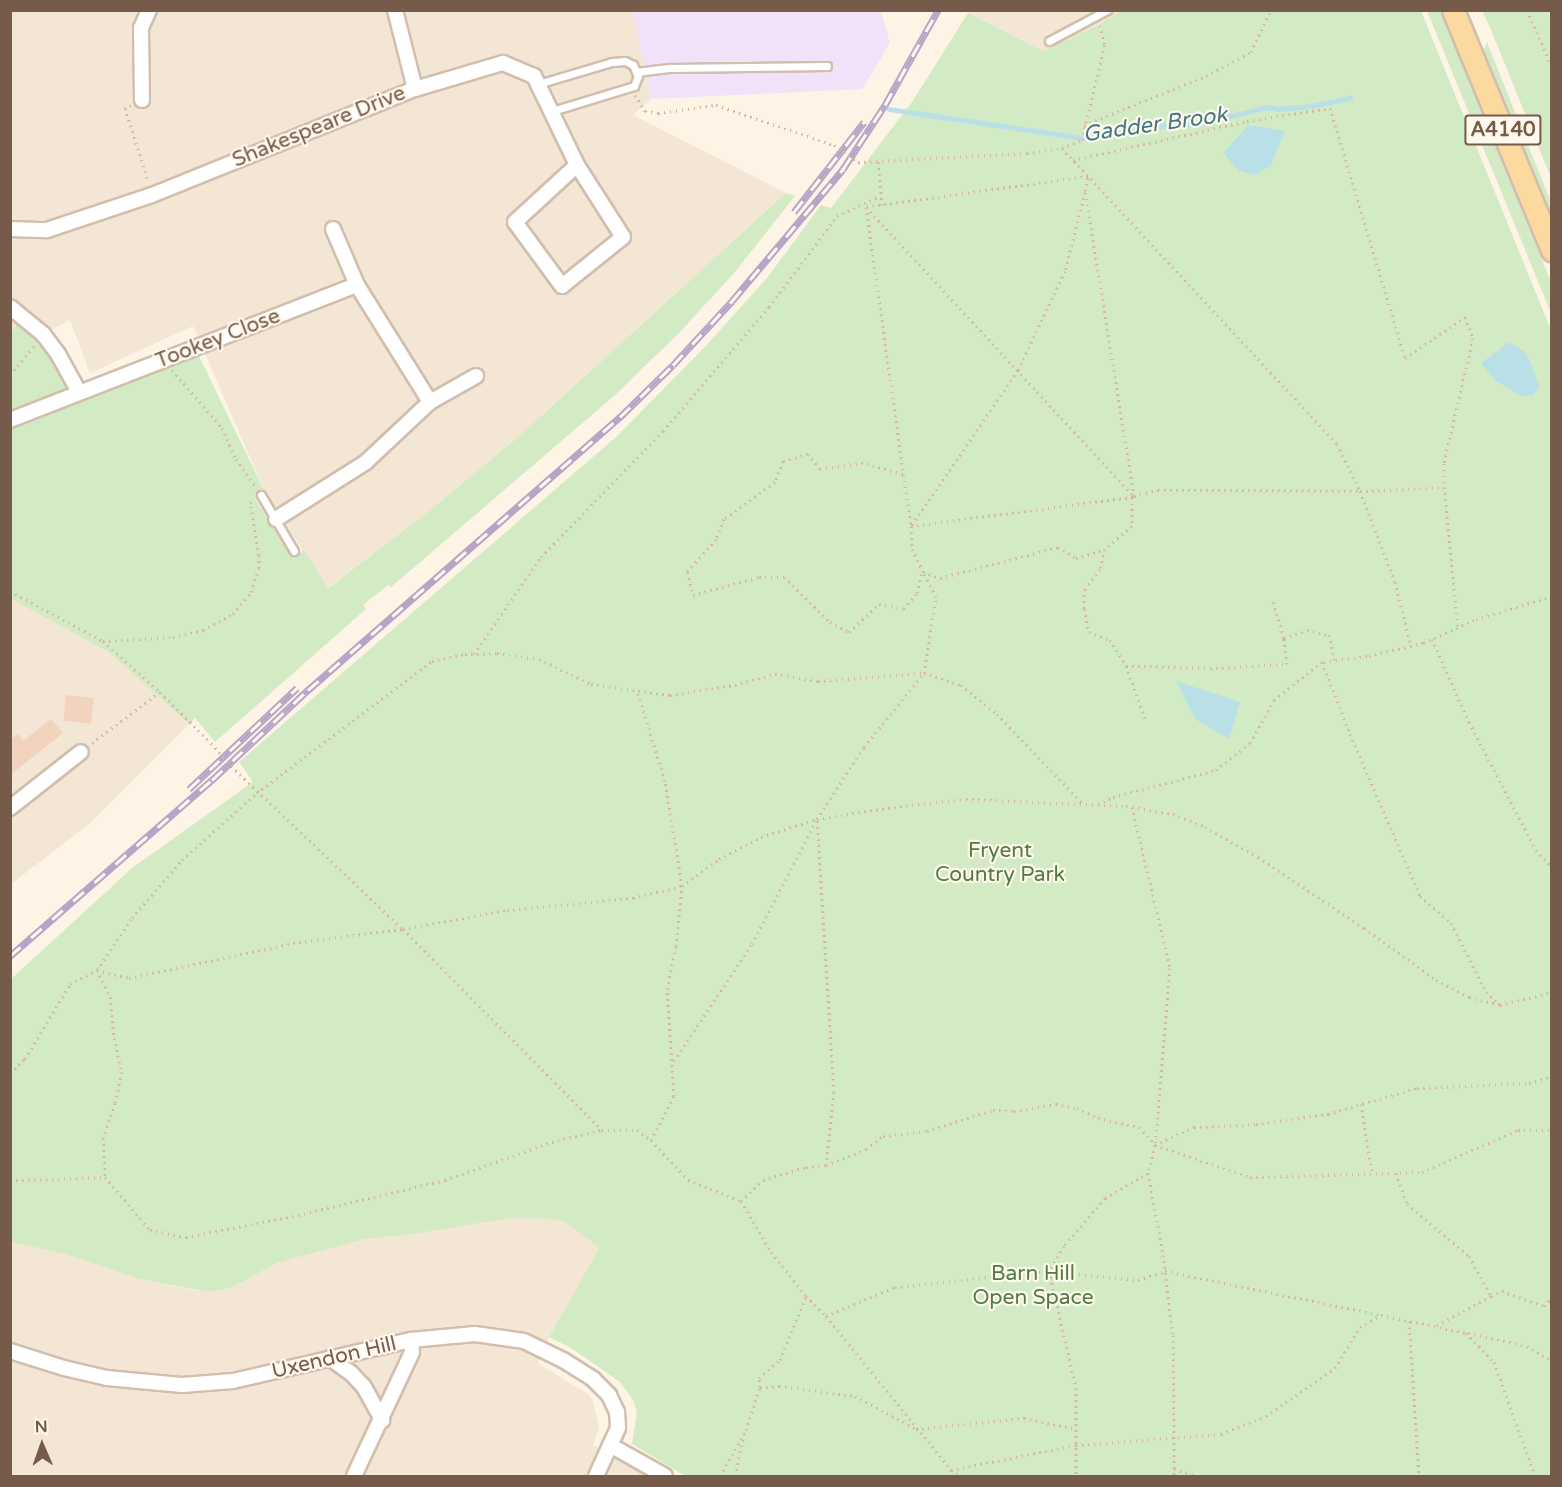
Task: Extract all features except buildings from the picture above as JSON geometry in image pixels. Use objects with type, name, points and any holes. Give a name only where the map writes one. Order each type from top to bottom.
[{"type":"main road","name":"A4140","points":[[1453,10],[1551,250]]},
{"type":"street","points":[[142,100],[141,28],[149,10]]},
{"type":"street","points":[[395,10],[415,89]]},
{"type":"street","name":"Shakespeare Drive","points":[[10,229],[48,230],[152,195],[415,89],[503,63],[534,76],[577,165],[623,237],[562,286],[515,222],[577,165]]},
{"type":"street","points":[[333,229],[357,285],[430,402]]},
{"type":"street","name":"Tookey Close","points":[[10,420],[357,285]]},
{"type":"street","points":[[10,307],[43,334],[58,354],[78,392]]},
{"type":"street","points":[[276,519],[366,462],[430,402],[476,376]]},
{"type":"street","points":[[10,808],[81,752]]},
{"type":"street","name":"Uxendon Hill","points":[[10,1351],[64,1368],[107,1378],[182,1385],[233,1381],[411,1340],[475,1334],[524,1341],[563,1360],[593,1379],[609,1395],[617,1412],[618,1428],[610,1445]]},
{"type":"street","points":[[354,1476],[412,1352],[411,1340]]},
{"type":"street","points":[[330,1358],[351,1373],[364,1387],[382,1420]]},
{"type":"street","points":[[596,1476],[610,1445],[665,1476]]},
{"type":"lane","points":[[1050,41],[1107,10]]},
{"type":"lane","points":[[538,84],[612,62],[625,61],[633,65],[636,72],[634,86],[552,111]]},
{"type":"lane","points":[[636,72],[671,68],[827,66]]},
{"type":"lane","points":[[261,495],[294,550]]},
{"type":"path","points":[[1084,125],[1206,76],[1251,52],[1271,10]]},
{"type":"path","points":[[1527,10],[1551,67]]},
{"type":"path","points":[[631,87],[645,111],[658,113],[716,105],[834,145],[858,162],[1062,148],[1082,140],[1082,132],[1105,44],[1097,16]]},
{"type":"path","points":[[142,100],[125,108],[152,195]]},
{"type":"path","points":[[1073,160],[1247,121],[1330,108],[1406,358],[1465,317],[1473,338],[1444,463],[1444,488],[1458,627]]},
{"type":"path","points":[[1062,148],[1337,444],[1360,491],[1395,582],[1411,646]]},
{"type":"path","points":[[879,161],[882,204]]},
{"type":"path","points":[[911,526],[1018,370],[1065,271],[1088,176]]},
{"type":"path","points":[[866,207],[1088,176]]},
{"type":"path","points":[[922,572],[940,578],[1058,547],[1076,558],[1105,549],[1132,526],[1133,496],[1085,191]]},
{"type":"path","points":[[474,654],[541,557],[663,431],[769,307],[837,216],[880,196]]},
{"type":"path","points":[[866,207],[1133,496]]},
{"type":"path","points":[[673,1062],[752,944],[817,819],[864,747],[924,673],[936,597],[912,549],[911,526],[866,207]]},
{"type":"path","points":[[10,375],[43,334]]},
{"type":"path","points":[[103,641],[173,637],[203,630],[232,614],[251,592],[259,568],[250,503],[261,495],[236,459],[222,428],[163,360]]},
{"type":"path","points":[[904,474],[863,463],[819,469],[808,454],[783,461],[775,482],[724,519],[717,539],[687,572],[693,595],[759,577],[784,577],[830,622],[849,632],[879,604],[904,609],[917,593],[922,572]]},
{"type":"path","points":[[911,526],[1133,496],[1158,490],[1360,491],[1444,488]]},
{"type":"path","points":[[1105,549],[1100,569],[1085,590],[1084,609],[1089,632],[1110,640],[1126,666],[1146,721]]},
{"type":"path","points":[[10,591],[103,641],[160,692],[257,793],[404,929],[602,1130]]},
{"type":"path","points":[[1096,805],[1113,797],[1216,770],[1250,743],[1274,700],[1322,662],[1411,646],[1458,627],[1551,596]]},
{"type":"path","points":[[1126,666],[1210,668],[1287,664],[1284,638],[1273,602]]},
{"type":"path","points":[[1284,638],[1307,630],[1329,635],[1335,660]]},
{"type":"path","points":[[1432,639],[1469,722],[1536,850],[1551,867]]},
{"type":"path","points":[[10,1073],[25,1059],[70,984],[97,970],[132,918],[182,860],[257,793],[432,661],[474,654],[498,653],[539,659],[591,684],[670,695],[735,685],[776,674],[818,681],[924,673],[961,685],[997,714],[1083,804]]},
{"type":"path","points":[[1322,662],[1350,734],[1420,896],[1451,923],[1486,992],[1500,1005]]},
{"type":"path","points":[[637,690],[665,781],[682,886],[676,946],[667,989],[674,1096],[651,1140]]},
{"type":"path","points":[[81,752],[160,692]]},
{"type":"path","points":[[97,970],[129,978],[299,942],[404,929],[507,910],[633,898],[682,886],[719,859],[761,837],[817,819],[900,806],[966,799],[1132,807],[1173,814],[1206,827],[1258,856],[1436,980],[1469,997],[1500,1005],[1551,992]]},
{"type":"path","points":[[1132,807],[1170,968],[1155,1145],[1148,1173],[1165,1271],[1173,1335],[1174,1476]]},
{"type":"path","points":[[817,819],[834,1092],[826,1165]]},
{"type":"path","points":[[97,970],[110,997],[114,1038],[122,1072],[115,1103],[103,1138],[105,1177],[150,1230],[186,1237],[298,1215],[445,1180],[552,1142],[602,1130],[637,1130],[651,1140],[688,1180],[741,1201],[771,1252],[806,1296],[826,1316],[951,1470],[960,1476]]},
{"type":"path","points":[[1155,1145],[1194,1127],[1304,1117],[1418,1088],[1528,1083],[1551,1077]]},
{"type":"path","points":[[741,1201],[763,1180],[806,1167],[826,1165],[866,1149],[884,1136],[927,1131],[993,1110],[1014,1112],[1056,1104],[1077,1108],[1098,1118],[1139,1127],[1155,1145],[1250,1177],[1422,1172],[1518,1130],[1551,1130]]},
{"type":"path","points":[[1361,1104],[1372,1173]]},
{"type":"path","points":[[1076,1476],[1076,1388],[1049,1272],[1064,1246],[1104,1198],[1148,1173]]},
{"type":"path","points":[[1396,1173],[1407,1204],[1469,1256],[1491,1296]]},
{"type":"path","points":[[10,1180],[105,1177]]},
{"type":"path","points":[[826,1316],[895,1287],[1049,1272],[1138,1280],[1165,1271],[1527,1346],[1551,1361]]},
{"type":"path","points":[[1434,1326],[1502,1291],[1544,1306],[1551,1298]]},
{"type":"path","points":[[735,1476],[760,1387],[759,1378],[780,1360],[806,1296]]},
{"type":"path","points":[[947,1476],[951,1470],[1076,1444],[1221,1434],[1266,1416],[1335,1368],[1360,1327],[1381,1315]]},
{"type":"path","points":[[1409,1321],[1419,1476]]},
{"type":"path","points":[[1466,1333],[1494,1362],[1535,1476]]},
{"type":"path","points":[[760,1387],[779,1386],[855,1396],[916,1429],[1024,1418],[1076,1429]]},
{"type":"path","points":[[720,1476],[746,1431]]},
{"type":"path","points":[[1174,1469],[1197,1476]]},
{"type":"shaded area","points":[[970,10],[1120,11],[1098,25],[1043,51],[968,13]]},
{"type":"shaded area","points":[[11,11],[633,11],[651,99],[633,115],[786,193],[517,438],[424,515],[327,588],[265,492],[193,326],[90,373],[70,320],[11,352]]},
{"type":"shaded area","points":[[633,11],[881,11],[890,43],[862,89],[651,99]]},
{"type":"shaded area","points":[[11,599],[110,653],[189,724],[87,826],[11,884]]},
{"type":"shaded area","points":[[562,1196],[586,1238],[599,1248],[549,1337],[538,1363],[589,1395],[593,1401],[599,1428],[593,1445],[648,1476],[11,1476],[11,1242],[65,1254],[139,1279],[198,1291],[231,1288],[277,1263],[365,1239],[414,1234],[510,1218]]},
{"type":"green space","name":"Fryent Country Park","points":[[1120,11],[1421,11],[1551,330],[1551,1476],[685,1476],[632,1444],[637,1412],[633,1400],[620,1382],[571,1348],[549,1337],[599,1248],[567,1223],[555,1219],[510,1218],[414,1234],[365,1239],[277,1263],[231,1288],[208,1292],[139,1279],[65,1254],[11,1242],[11,979],[132,868],[253,782],[239,762],[616,437],[702,350],[767,278],[821,205],[831,208],[912,102],[968,13],[1043,51],[1098,25]]},
{"type":"green space","points":[[1427,11],[1440,11],[1471,84],[1551,282],[1551,313]]},
{"type":"green space","points":[[1482,11],[1551,11],[1551,178],[1489,25]]},
{"type":"green space","points":[[1487,42],[1551,202],[1551,226],[1482,55]]},
{"type":"green space","points":[[786,193],[795,196],[735,272],[679,333],[615,395],[391,587],[388,585],[363,605],[366,609],[215,742],[195,718],[189,724],[110,653],[11,599],[10,334],[23,317],[79,392],[195,348],[265,492],[255,499],[292,557],[304,550],[328,588],[424,515],[517,438]]},
{"type":"water","points":[[1248,125],[1285,131],[1271,165],[1256,175],[1239,171],[1223,153]]},
{"type":"water","points":[[1509,342],[1525,352],[1533,368],[1539,387],[1533,395],[1521,396],[1496,381],[1481,363]]},
{"type":"water","points":[[1176,681],[1240,702],[1229,739],[1195,719]]},
{"type":"waterway","name":"Gadder Brook","points":[[889,109],[1084,138],[1169,125],[1198,124],[1267,107],[1278,109],[1311,106],[1350,98]]},
{"type":"railway","points":[[10,956],[212,780],[308,690],[620,417],[673,365],[732,301],[843,169],[885,105],[938,10]]},
{"type":"railway","points":[[794,212],[864,122]]},
{"type":"railway","points":[[189,789],[297,688]]},
{"type":"park label","name":"Barn Hill Open Space","points":[[1033,1286]]}]
